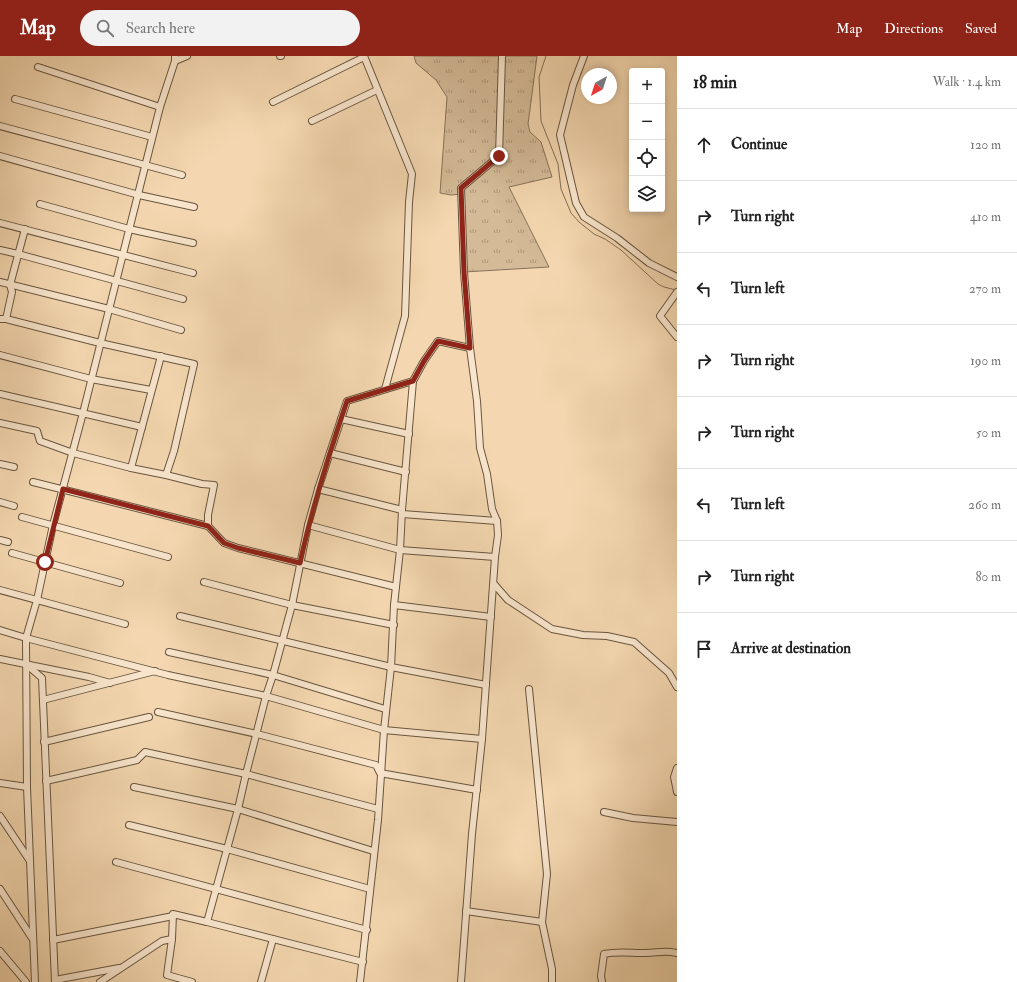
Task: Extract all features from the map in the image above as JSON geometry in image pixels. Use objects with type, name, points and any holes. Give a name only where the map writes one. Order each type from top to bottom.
[{"type":"street","points":[[35,982],[28,787],[26,638],[37,600],[53,525],[84,413],[100,343],[139,195],[160,107],[175,59],[182,59],[188,56]]},
{"type":"street","points":[[461,982],[472,834],[482,739],[495,557],[498,535],[497,521],[492,508],[487,474],[480,448],[477,401],[470,348],[464,272],[461,188],[499,156],[502,56]]},
{"type":"street","points":[[584,56],[573,85],[560,135],[576,203],[584,217],[618,238],[649,264],[677,278]]},
{"type":"street","points":[[273,102],[364,57],[412,174],[409,202],[405,316],[386,390]]},
{"type":"street","points":[[38,67],[160,107]]},
{"type":"street","points":[[312,121],[377,90]]},
{"type":"street","points":[[15,99],[152,137]]},
{"type":"street","points":[[0,126],[182,175]]},
{"type":"street","points":[[0,156],[139,195],[194,206]]},
{"type":"street","points":[[40,204],[129,229],[193,243]]},
{"type":"street","points":[[0,223],[194,273]]},
{"type":"street","points":[[25,229],[10,285],[12,292],[3,319],[194,364],[174,451],[166,475]]},
{"type":"street","points":[[0,250],[183,299]]},
{"type":"street","points":[[0,282],[109,309],[181,330]]},
{"type":"street","points":[[677,292],[660,316],[677,337]]},
{"type":"street","points":[[360,982],[367,930],[384,730],[391,667],[394,605],[400,550],[413,381],[424,361],[438,341],[470,348]]},
{"type":"street","points":[[0,355],[92,379],[151,390]]},
{"type":"street","points":[[131,468],[161,356]]},
{"type":"street","points":[[207,922],[238,809],[266,696],[273,676],[292,605],[308,526],[318,489],[347,401],[413,381]]},
{"type":"street","points":[[0,394],[142,427]]},
{"type":"street","points":[[341,419],[409,434]]},
{"type":"street","points":[[0,423],[37,431],[40,441],[73,453],[131,468],[202,484],[214,485],[208,515],[208,526]]},
{"type":"street","points":[[330,453],[406,472]]},
{"type":"street","points":[[0,464],[14,467]]},
{"type":"street","points":[[33,482],[208,526],[224,543],[238,548],[396,587]]},
{"type":"street","points":[[318,489],[402,512],[497,521]]},
{"type":"street","points":[[0,502],[14,506]]},
{"type":"street","points":[[22,517],[168,557]]},
{"type":"street","points":[[308,526],[400,550],[495,557]]},
{"type":"street","points":[[0,540],[8,542]]},
{"type":"street","points":[[12,553],[120,583]]},
{"type":"street","points":[[204,582],[292,605],[394,625]]},
{"type":"street","points":[[494,584],[508,600],[552,629],[583,636],[606,636],[634,642],[669,673],[677,686]]},
{"type":"street","points":[[0,590],[125,624]]},
{"type":"street","points":[[394,605],[491,618]]},
{"type":"street","points":[[180,616],[282,642],[391,667],[486,685]]},
{"type":"street","points":[[0,630],[168,675],[266,696],[384,730],[482,739]]},
{"type":"street","points":[[169,652],[273,676],[386,709]]},
{"type":"street","points":[[0,659],[89,677],[111,683]]},
{"type":"street","points":[[27,665],[42,678],[55,981],[122,967]]},
{"type":"street","points":[[43,700],[157,671]]},
{"type":"street","points":[[529,689],[547,874],[542,922],[552,968],[552,982]]},
{"type":"street","points":[[158,712],[257,734],[376,765],[380,774]]},
{"type":"street","points":[[44,742],[149,717]]},
{"type":"street","points":[[46,781],[137,760],[145,752],[246,774],[378,809]]},
{"type":"street","points":[[677,768],[674,777],[677,792]]},
{"type":"street","points":[[380,774],[477,790]]},
{"type":"street","points":[[0,783],[28,787]]},
{"type":"street","points":[[134,787],[238,809],[374,851]]},
{"type":"street","points":[[604,812],[633,818],[677,822]]},
{"type":"street","points":[[0,816],[30,863]]},
{"type":"street","points":[[129,825],[227,849],[370,889]]},
{"type":"street","points":[[116,862],[367,930]]},
{"type":"street","points":[[0,889],[33,939]]},
{"type":"street","points":[[466,911],[542,922]]},
{"type":"street","points":[[53,940],[173,916],[173,914],[363,962]]},
{"type":"street","points":[[173,916],[172,940],[166,979],[192,982]]},
{"type":"street","points":[[261,982],[273,939]]},
{"type":"street","points":[[100,982],[162,941],[172,940]]},
{"type":"street","points":[[602,982],[601,976],[604,954],[612,952],[647,953],[666,950],[677,952]]},
{"type":"street","points":[[0,951],[26,982]]},
{"type":"green space","points":[[414,56],[537,56],[528,124],[530,132],[541,142],[552,177],[509,187],[549,267],[464,272],[463,194],[451,195],[440,193],[447,97],[436,80],[416,63]]},
{"type":"waterway","points":[[546,56],[539,77],[541,121],[558,164],[561,189],[571,213],[579,222],[594,234],[605,239],[621,250],[658,284],[676,290]]},
{"type":"route","points":[[45,562],[63,489],[208,526],[224,543],[238,548],[300,563],[318,489],[347,401],[413,381],[424,361],[438,341],[470,348],[464,272],[461,188],[499,156]]}]
